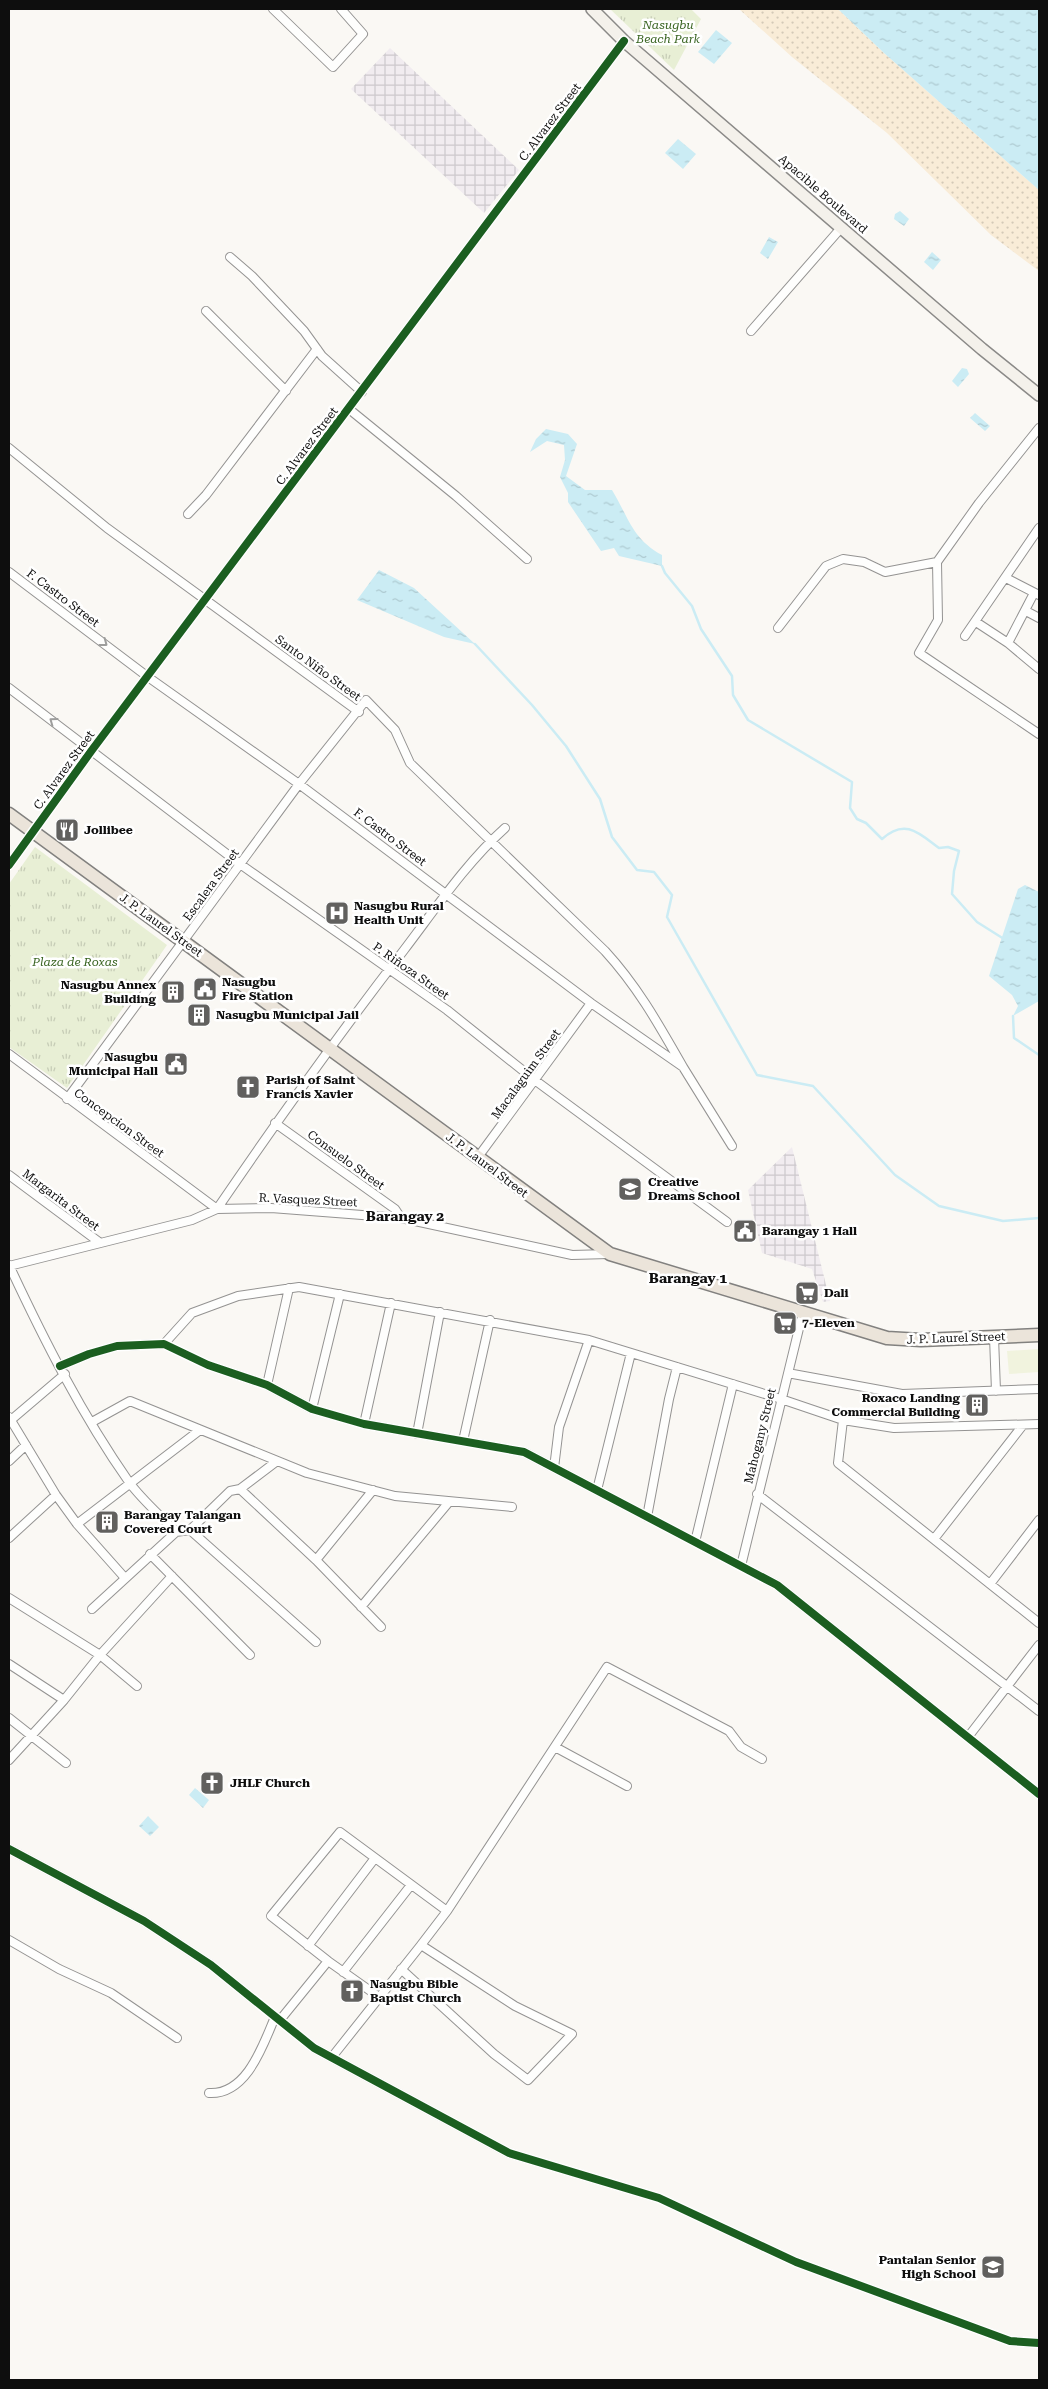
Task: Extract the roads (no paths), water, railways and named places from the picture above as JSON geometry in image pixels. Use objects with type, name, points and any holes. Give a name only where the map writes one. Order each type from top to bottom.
[{"type":"main road","name":"J. P. Laurel Street","points":[[9,814],[610,1254],[886,1338],[901,1340],[1039,1335]]},
{"type":"street","points":[[273,9],[333,66],[363,34],[341,9]]},
{"type":"street","name":"Apacible Boulevard","points":[[592,9],[624,41],[982,349],[1039,395]]},
{"type":"street","name":"C. Alvarez Street","points":[[9,865],[92,750],[624,41]]},
{"type":"street","points":[[751,331],[842,228]]},
{"type":"street","points":[[230,257],[246,270],[304,330],[317,349],[338,372],[362,392]]},
{"type":"street","points":[[206,311],[286,391]]},
{"type":"street","points":[[188,514],[206,495],[317,349]]},
{"type":"street","points":[[349,408],[456,496],[527,559]]},
{"type":"street","points":[[1039,428],[979,503],[937,562],[938,620],[919,653],[1039,734]]},
{"type":"street","name":"Santo Niño Street","points":[[9,448],[107,528],[359,712],[366,700],[396,730],[410,763],[605,951],[627,976],[643,998],[683,1067]]},
{"type":"street","points":[[965,636],[1036,539],[1039,528]]},
{"type":"street","points":[[778,628],[826,566],[843,559],[864,562],[885,572],[937,562]]},
{"type":"street","name":"F. Castro Street","points":[[9,572],[148,677],[299,784],[592,1004],[683,1067],[732,1146]]},
{"type":"street","points":[[1006,578],[1037,594],[1008,643]]},
{"type":"street","points":[[1026,611],[1039,618]]},
{"type":"street","points":[[976,622],[1008,643],[1039,669]]},
{"type":"street","name":"P. Riñoza Street","points":[[9,688],[240,864],[447,1010],[536,1080],[727,1222]]},
{"type":"street","name":"Escalera Street","points":[[67,1099],[299,784],[359,712]]},
{"type":"street","points":[[217,1209],[275,1123],[388,970],[490,841],[506,828]]},
{"type":"street","name":"Macalaguim Street","points":[[478,1158],[592,1004]]},
{"type":"street","name":"Concepcion Street","points":[[9,1054],[217,1209]]},
{"type":"street","name":"Consuelo Street","points":[[275,1123],[395,1209],[401,1218]]},
{"type":"street","name":"Margarita Street","points":[[9,1175],[99,1242]]},
{"type":"street","name":"R. Vasquez Street","points":[[9,1266],[192,1220],[217,1209],[270,1208],[401,1218],[572,1255],[610,1254]]},
{"type":"street","points":[[9,1266],[34,1319],[60,1366],[130,1484],[176,1532]]},
{"type":"street","points":[[164,1344],[192,1312],[238,1296],[299,1287],[490,1320],[588,1340],[843,1420],[894,1428],[1039,1424]]},
{"type":"street","points":[[267,1385],[290,1288]]},
{"type":"street","points":[[312,1409],[340,1294]]},
{"type":"street","points":[[364,1424],[391,1303]]},
{"type":"street","points":[[417,1434],[440,1312]]},
{"type":"street","name":"Mahogany Street","points":[[741,1566],[757,1494],[803,1312]]},
{"type":"street","points":[[463,1442],[490,1320]]},
{"type":"street","points":[[994,1337],[996,1391]]},
{"type":"street","points":[[554,1468],[558,1427],[588,1340]]},
{"type":"street","points":[[60,1366],[89,1354],[117,1346],[164,1344],[208,1365],[267,1385],[312,1409],[364,1424],[524,1452],[777,1585],[1039,1794]]},
{"type":"street","points":[[597,1490],[631,1353]]},
{"type":"street","points":[[646,1517],[668,1399],[678,1367]]},
{"type":"street","points":[[65,1374],[10,1419],[56,1495],[77,1524],[125,1578]]},
{"type":"street","points":[[793,1374],[902,1394],[1039,1389]]},
{"type":"street","points":[[695,1542],[733,1384]]},
{"type":"street","points":[[92,1422],[130,1401],[307,1473],[395,1496],[512,1507]]},
{"type":"street","points":[[843,1420],[838,1463],[1039,1623]]},
{"type":"street","points":[[934,1539],[1022,1425]]},
{"type":"street","points":[[77,1524],[200,1430]]},
{"type":"street","points":[[9,1461],[26,1445]]},
{"type":"street","points":[[92,1609],[176,1532],[190,1530],[230,1491],[240,1489],[277,1461]]},
{"type":"street","points":[[240,1489],[316,1560],[382,1627]]},
{"type":"street","points":[[316,1560],[373,1490]]},
{"type":"street","points":[[757,1494],[1039,1711]]},
{"type":"street","points":[[9,1538],[56,1495]]},
{"type":"street","points":[[361,1607],[449,1502]]},
{"type":"street","points":[[990,1584],[1039,1520]]},
{"type":"street","points":[[190,1530],[316,1642]]},
{"type":"street","points":[[150,1554],[250,1655]]},
{"type":"street","points":[[9,1760],[64,1700],[100,1655],[172,1576]]},
{"type":"street","points":[[9,1598],[100,1655],[137,1686]]},
{"type":"street","points":[[968,1737],[1039,1645]]},
{"type":"street","points":[[9,1664],[64,1700]]},
{"type":"street","points":[[332,2057],[447,1911],[608,1667],[728,1731],[741,1747],[762,1759]]},
{"type":"street","points":[[9,1718],[66,1764]]},
{"type":"street","points":[[555,1747],[627,1786]]},
{"type":"street","points":[[379,1996],[328,1961],[271,1916],[340,1832],[447,1911]]},
{"type":"street","points":[[9,1849],[144,1921],[211,1965],[314,2048],[509,2153],[659,2198],[796,2262],[1010,2341],[1039,2344]]},
{"type":"street","points":[[308,1946],[375,1858]]},
{"type":"street","points":[[343,1972],[411,1886]]},
{"type":"street","points":[[9,1940],[59,1968],[111,1993],[177,2038]]},
{"type":"street","points":[[401,1970],[494,2054],[528,2080],[572,2034],[514,2006],[421,1945]]},
{"type":"street","points":[[209,2093],[218,2094],[242,2079],[257,2061],[277,2019],[328,1961]]},
{"type":"water","points":[[838,9],[1039,9],[1039,190],[884,53]]},
{"type":"water","points":[[716,30],[732,43],[714,64],[698,52]]},
{"type":"water","points":[[678,139],[696,154],[683,169],[665,153]]},
{"type":"water","points":[[900,211],[909,219],[904,226],[894,219],[895,214]]},
{"type":"water","points":[[769,237],[778,242],[768,259],[760,253]]},
{"type":"water","points":[[932,252],[941,260],[933,270],[924,262]]},
{"type":"water","points":[[962,368],[967,369],[969,374],[958,387],[952,381]]},
{"type":"water","points":[[975,413],[990,426],[985,431],[970,418]]},
{"type":"water","points":[[546,429],[568,434],[577,444],[566,476],[585,490],[612,490],[637,534],[652,549],[662,555],[662,566],[619,556],[614,548],[601,551],[568,502],[568,493],[560,477],[565,460],[564,445],[547,441],[530,452],[536,439]]},
{"type":"water","points":[[379,570],[414,588],[475,644],[444,637],[357,600]]},
{"type":"water","points":[[1025,885],[1039,892],[1039,1001],[1013,1016],[1018,1006],[1012,995],[989,976],[1018,889]]},
{"type":"water","points":[[195,1788],[209,1800],[203,1808],[189,1795]]},
{"type":"water","points":[[148,1816],[159,1827],[150,1836],[139,1826]]},
{"type":"waterway","points":[[662,566],[665,573],[692,606],[701,629],[732,676],[733,695],[748,720],[852,782],[850,808],[857,819],[866,823],[882,839],[898,829],[912,830],[939,848],[948,847],[959,851],[954,871],[952,894],[977,922],[1004,939]]},
{"type":"waterway","points":[[475,644],[532,705],[566,746],[600,799],[612,837],[637,870],[654,872],[672,895],[667,917],[757,1075],[813,1086],[895,1175],[939,1206],[1003,1221],[1039,1218]]},
{"type":"waterway","points":[[1013,1016],[1014,1038],[1039,1055]]},
{"type":"place","name":"Jollibee","points":[[67,830]]},
{"type":"place","name":"Nasugbu Rural Health Unit","points":[[337,913]]},
{"type":"place","name":"Nasugbu Fire Station","points":[[205,989]]},
{"type":"place","name":"Nasugbu Annex Building","points":[[173,992]]},
{"type":"place","name":"Nasugbu Municipal Jail","points":[[199,1015]]},
{"type":"place","name":"Nasugbu Municipal Hall","points":[[176,1064]]},
{"type":"place","name":"Parish of Saint Francis Xavier","points":[[248,1087]]},
{"type":"place","name":"Creative Dreams School","points":[[630,1189]]},
{"type":"place","name":"Barangay 1 Hall","points":[[745,1231]]},
{"type":"place","name":"Dali","points":[[807,1293]]},
{"type":"place","name":"7-Eleven","points":[[785,1323]]},
{"type":"place","name":"Roxaco Landing Commercial Building","points":[[977,1405]]},
{"type":"place","name":"Barangay Talangan Covered Court","points":[[107,1522]]},
{"type":"place","name":"JHLF Church","points":[[212,1783]]},
{"type":"place","name":"Nasugbu Bible Baptist Church","points":[[352,1991]]},
{"type":"place","name":"Pantalan Senior High School","points":[[993,2267]]},
{"type":"district","name":"Barangay 2","points":[[405,1216]]},
{"type":"district","name":"Barangay 1","points":[[688,1278]]},
{"type":"park label","name":"Nasugbu Beach Park","points":[[668,32]]},
{"type":"park label","name":"Plaza de Roxas","points":[[75,962]]}]
